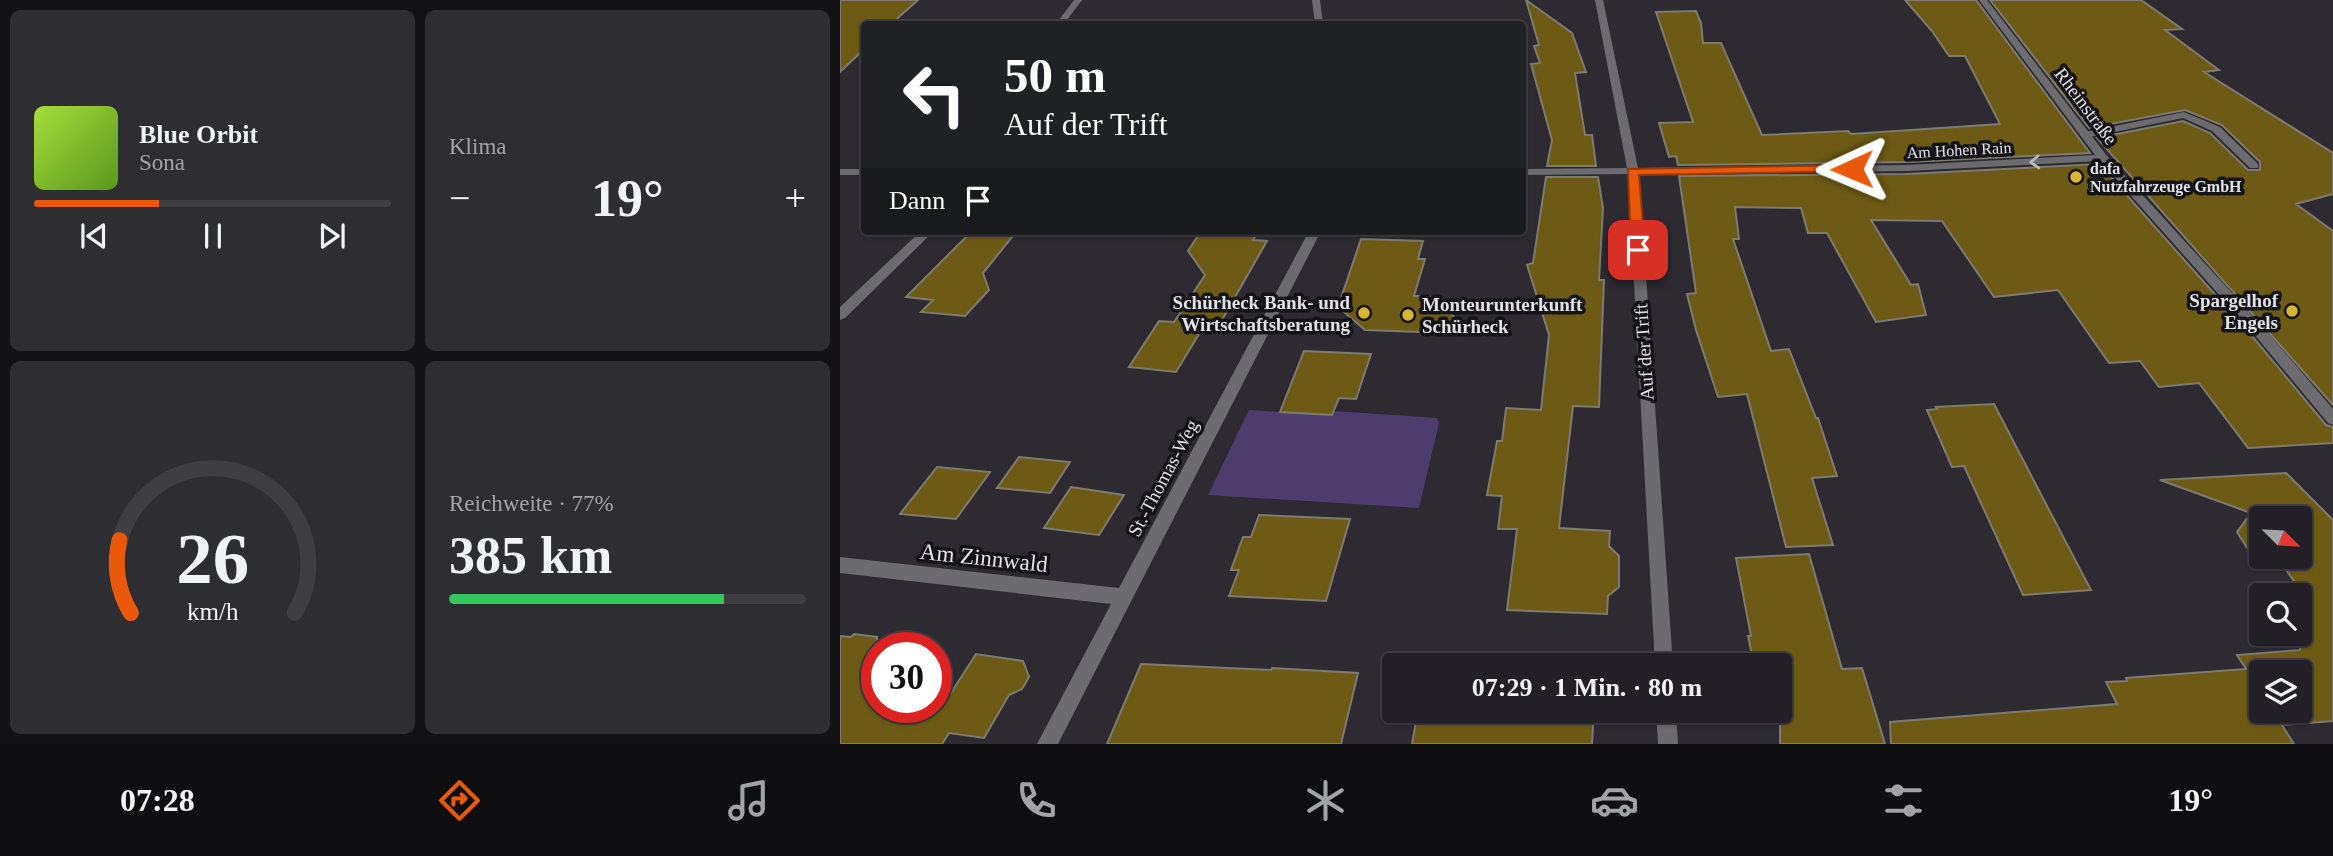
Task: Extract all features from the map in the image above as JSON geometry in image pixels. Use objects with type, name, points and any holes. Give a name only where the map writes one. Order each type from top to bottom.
[{"type":"street","points":[[1062,21],[1078,0]]},
{"type":"street","points":[[1316,0],[1319,21]]},
{"type":"street","name":"Auf der Trift","points":[[1599,0],[1633,172],[1663,653]]},
{"type":"street","name":"Rheinstraße","points":[[1983,0],[2103,158],[2259,331],[2333,419]]},
{"type":"street","points":[[2085,135],[2184,115],[2216,129],[2254,166]]},
{"type":"street","name":"Am Hohen Rain","points":[[1526,172],[1907,168],[2103,158]]},
{"type":"street","points":[[840,172],[861,172]]},
{"type":"street","points":[[840,315],[924,235]]},
{"type":"street","name":"St.-Thomas-Weg","points":[[1046,744],[1313,235]]},
{"type":"street","name":"Am Zinnwald","points":[[840,565],[1124,597]]},
{"type":"street","points":[[1667,723],[1668,744]]},
{"type":"shaded area","points":[[1249,410],[1331,415],[1333,411],[1437,418],[1439,423],[1419,508],[1208,495]]},
{"type":"building","points":[[840,0],[918,0],[894,21],[861,21],[861,52],[840,72]]},
{"type":"building","points":[[1526,0],[1572,33],[1586,72],[1575,73],[1585,135],[1592,135],[1596,166],[1547,166],[1552,140],[1531,64],[1540,63],[1534,46],[1539,45]]},
{"type":"building","points":[[1905,0],[1976,0],[2090,153],[1907,162],[1678,165],[1676,156],[1669,157],[1659,123],[1693,122],[1656,12],[1696,11],[1701,23],[1703,43],[1721,43],[1762,135],[1848,131],[1851,134],[2000,124],[1965,56],[1949,56]]},
{"type":"building","points":[[1990,0],[2141,0],[2182,29],[2165,30],[2219,70],[2204,72],[2333,153],[2333,194],[2296,204],[2333,231],[2333,405],[2097,138],[2183,121],[2210,133],[2248,170],[2260,170],[2260,162],[2222,125],[2185,110],[2089,128]]},
{"type":"building","points":[[2099,164],[2252,336],[2326,425],[2333,427],[2333,443],[2248,448],[2199,383],[2159,387],[2140,361],[2109,363],[2058,290],[1994,297],[1942,221],[1871,220],[1911,285],[1918,284],[1926,315],[1876,322],[1827,233],[1808,233],[1801,208],[1735,207],[1739,239],[1733,239],[1771,351],[1789,349],[1818,418],[1837,476],[1812,478],[1833,545],[1786,547],[1747,394],[1718,397],[1696,330],[1687,294],[1696,293],[1679,176],[1907,174]]},
{"type":"building","points":[[1546,177],[1598,177],[1603,208],[1599,280],[1604,280],[1599,407],[1573,406],[1559,528],[1610,531],[1609,546],[1619,556],[1619,587],[1608,596],[1607,614],[1507,610],[1517,529],[1498,529],[1502,496],[1487,495],[1497,441],[1502,441],[1506,408],[1541,410],[1549,335],[1527,265],[1533,263]]},
{"type":"building","points":[[968,235],[1014,235],[983,273],[989,290],[965,316],[921,312],[933,300],[906,297]]},
{"type":"building","points":[[1198,235],[1256,235],[1253,240],[1267,241],[1218,327],[1204,326],[1176,372],[1129,367],[1159,321],[1174,322],[1205,275],[1188,251]]},
{"type":"building","points":[[1361,239],[1423,241],[1418,259],[1425,259],[1414,296],[1429,296],[1475,334],[1365,330],[1338,307]]},
{"type":"building","points":[[1304,351],[1371,354],[1356,399],[1339,398],[1332,415],[1280,412]]},
{"type":"building","points":[[1994,404],[2091,590],[2023,595],[1964,466],[1952,467],[1927,410],[1937,409],[1936,407]]},
{"type":"building","points":[[1019,457],[1070,462],[1050,493],[997,488]]},
{"type":"building","points":[[937,467],[990,472],[956,519],[900,514]]},
{"type":"building","points":[[2286,473],[2333,520],[2333,721],[2312,723],[2312,660],[2249,660],[2249,723],[2308,723],[2282,725],[2294,744],[1891,744],[1890,722],[2117,704],[2106,682],[2127,681],[2126,678],[2246,669],[2237,655],[2300,650],[2300,646],[2312,646],[2312,583],[2295,583],[2285,569],[2312,569],[2312,506],[2249,506],[2249,512],[2160,480]]},
{"type":"building","points":[[1071,487],[1124,495],[1099,535],[1044,528]]},
{"type":"building","points":[[1259,515],[1350,519],[1326,601],[1229,596],[1239,570],[1231,570],[1243,537],[1251,537]]},
{"type":"building","points":[[2249,516],[2249,551],[2237,532]]},
{"type":"building","points":[[1809,554],[1842,669],[1862,668],[1885,744],[1780,744],[1780,723],[1792,723],[1792,653],[1752,653],[1748,636],[1751,636],[1736,558]]},
{"type":"building","points":[[854,634],[861,635],[861,723],[952,723],[952,691],[976,654],[1023,661],[1029,677],[1022,689],[1009,695],[984,738],[949,733],[942,744],[840,744],[840,636],[851,637]]},
{"type":"building","points":[[1141,664],[1358,673],[1341,744],[1107,744]]},
{"type":"building","points":[[1416,723],[1593,723],[1592,744],[1412,744]]},
{"type":"place","name":"dafa Nutzfahrzeuge GmbH","points":[[2076,177]]},
{"type":"place","name":"Spargelhof Engels","points":[[2292,311]]},
{"type":"place","name":"Schürheck Bank- und Wirtschaftsberatung","points":[[1364,313]]},
{"type":"place","name":"Monteurunterkunft Schürheck","points":[[1408,315]]},
{"type":"route","points":[[1638,250],[1633,172],[1852,169]]}]
